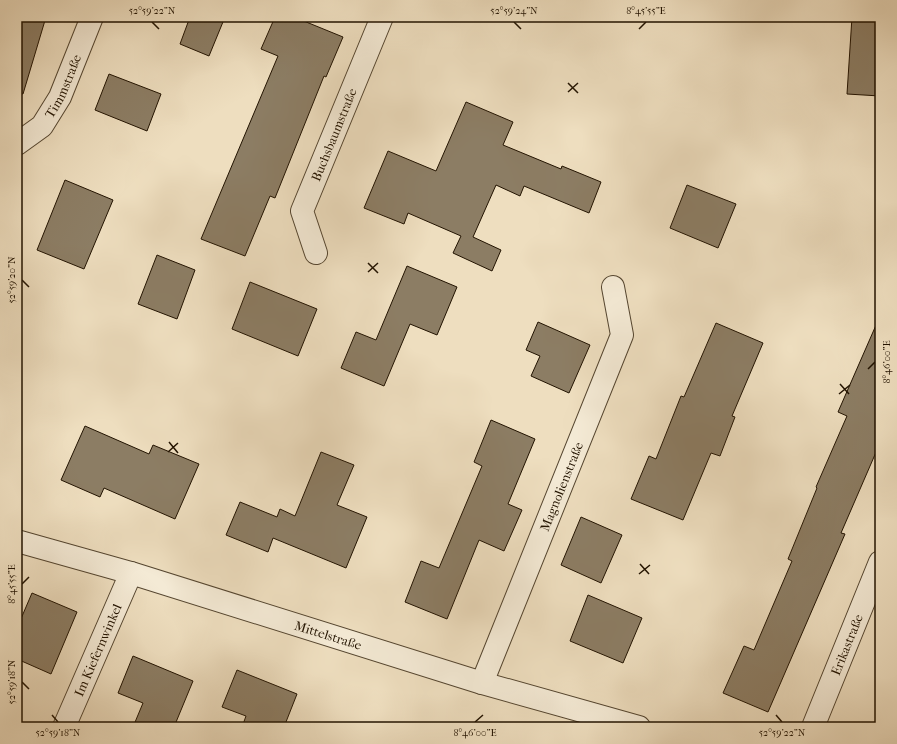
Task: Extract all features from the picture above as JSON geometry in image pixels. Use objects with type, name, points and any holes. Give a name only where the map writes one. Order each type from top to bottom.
[{"type":"street","name":"Timmstraße","points":[[17,144],[42,126],[60,97],[92,17]]},
{"type":"street","name":"Buchsbaumstraße","points":[[316,253],[302,211],[382,17]]},
{"type":"street","name":"Magnolienstraße","points":[[482,683],[622,335],[613,287]]},
{"type":"street","name":"Mittelstraße","points":[[17,541],[130,573],[482,683],[639,727]]},
{"type":"street","name":"Erikastraße","points":[[813,727],[880,562]]},
{"type":"street","name":"Im Kiefernwinkel","points":[[64,727],[130,573]]},
{"type":"building","points":[[17,17],[46,17],[23,94],[17,93]]},
{"type":"building","points":[[190,17],[225,17],[209,56],[180,44]]},
{"type":"building","points":[[275,17],[294,17],[343,37],[326,77],[324,76],[275,198],[270,196],[245,256],[201,239],[278,56],[261,49]]},
{"type":"building","points":[[852,17],[880,17],[880,96],[847,94]]},
{"type":"building","points":[[109,74],[161,94],[147,131],[95,110]]},
{"type":"building","points":[[466,102],[513,122],[503,145],[561,169],[562,166],[601,182],[589,213],[524,186],[520,196],[496,185],[473,237],[501,250],[492,271],[453,253],[461,236],[408,213],[404,224],[364,208],[388,151],[436,171]]},
{"type":"building","points":[[65,180],[113,200],[84,269],[37,250]]},
{"type":"building","points":[[687,185],[736,204],[718,248],[670,228]]},
{"type":"building","points":[[157,255],[195,270],[177,319],[138,304]]},
{"type":"building","points":[[407,266],[457,287],[437,335],[410,324],[384,386],[341,368],[356,332],[376,340]]},
{"type":"building","points":[[250,282],[317,309],[298,356],[232,329]]},
{"type":"building","points":[[880,316],[880,443],[841,533],[845,534],[768,712],[723,693],[744,646],[754,650],[792,561],[788,559],[817,488],[816,487],[847,416],[838,412]]},
{"type":"building","points":[[538,322],[590,345],[569,393],[531,376],[540,356],[526,350]]},
{"type":"building","points":[[716,323],[763,343],[732,416],[735,417],[720,456],[711,453],[683,520],[631,499],[649,456],[656,459],[681,396],[684,397]]},
{"type":"building","points":[[491,420],[535,439],[508,504],[522,510],[504,551],[479,540],[447,619],[405,602],[421,561],[439,568],[482,466],[474,462]]},
{"type":"building","points":[[85,426],[149,454],[153,445],[199,464],[175,519],[104,488],[100,497],[61,480]]},
{"type":"building","points":[[321,452],[354,465],[337,505],[367,517],[346,568],[273,538],[268,552],[226,535],[240,502],[277,517],[280,509],[295,516]]},
{"type":"building","points":[[581,517],[622,535],[601,583],[561,565]]},
{"type":"building","points":[[32,593],[77,612],[51,674],[17,659],[17,628]]},
{"type":"building","points":[[588,595],[642,618],[623,663],[570,641]]},
{"type":"building","points":[[133,656],[193,681],[174,727],[133,727],[143,703],[118,693]]},
{"type":"building","points":[[237,670],[297,694],[284,727],[242,727],[246,716],[222,707]]}]
